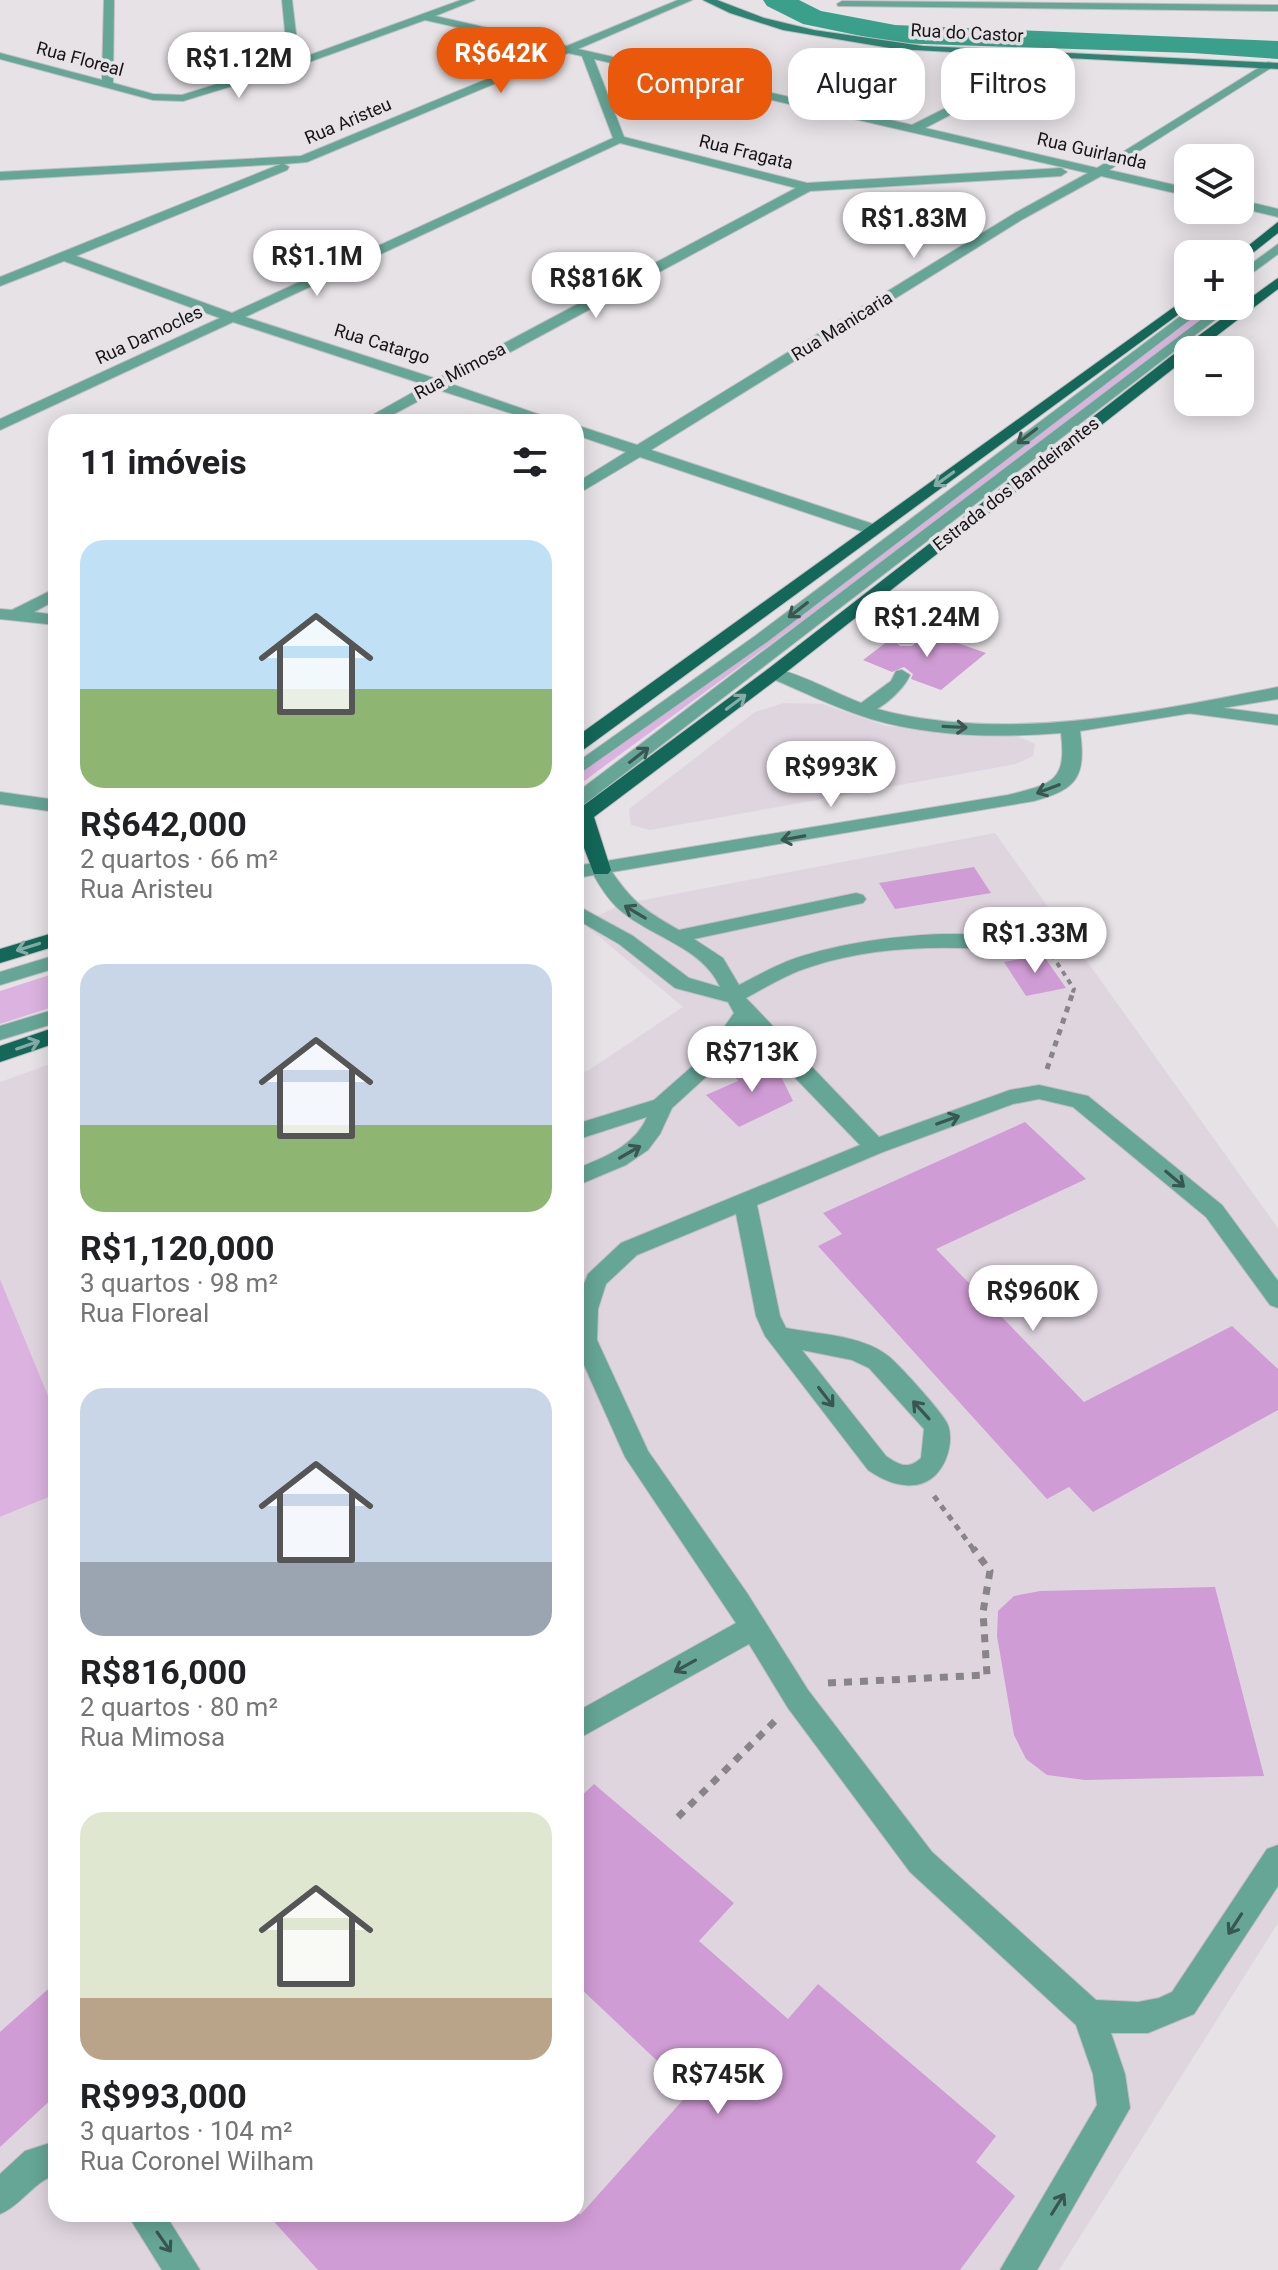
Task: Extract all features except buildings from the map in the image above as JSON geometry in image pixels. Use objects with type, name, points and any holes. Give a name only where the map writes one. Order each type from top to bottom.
[{"type":"main road","points":[[1254,247],[1278,226]]},
{"type":"main road","name":"Estrada dos Bandeirantes","points":[[1207,336],[1278,282]]},
{"type":"main road","name":"Estrada dos Bandeirantes","points":[[584,740],[1174,311]]},
{"type":"main road","name":"Estrada dos Bandeirantes","points":[[584,809],[774,673],[1174,361]]},
{"type":"main road","points":[[584,826],[601,870]]},
{"type":"main road","points":[[0,956],[48,941]]},
{"type":"main road","points":[[0,1054],[48,1038]]},
{"type":"street","points":[[107,85],[109,0]]},
{"type":"street","points":[[287,0],[294,64]]},
{"type":"street","name":"Rua Aristeu","points":[[0,176],[303,159],[687,0]]},
{"type":"street","name":"Rua do Castor","points":[[708,0],[747,16],[825,37],[941,50]]},
{"type":"street","name":"Rua Floreal","points":[[0,56],[153,97],[183,98],[294,64],[466,1]]},
{"type":"street","points":[[842,4],[1278,8]]},
{"type":"street","name":"Rua Guirlanda","points":[[426,17],[1174,189]]},
{"type":"street","points":[[587,54],[619,139]]},
{"type":"street","name":"Rua do Castor","points":[[1075,57],[1275,65]]},
{"type":"street","name":"Rua Manicaria","points":[[584,485],[1019,216],[1275,65]]},
{"type":"street","points":[[916,128],[941,115]]},
{"type":"street","name":"Rua Fragata","points":[[619,139],[807,187],[1013,173],[1100,171]]},
{"type":"street","name":"Rua Damocles","points":[[0,425],[619,139]]},
{"type":"street","points":[[0,282],[303,159]]},
{"type":"street","name":"Rua Mimosa","points":[[382,414],[807,187]]},
{"type":"street","points":[[1254,207],[1278,213]]},
{"type":"street","name":"Rua Catargo","points":[[64,256],[231,317],[529,414]]},
{"type":"street","points":[[584,433],[873,530]]},
{"type":"street","points":[[7,615],[48,597]]},
{"type":"street","points":[[7,615],[48,619]]},
{"type":"street","points":[[774,673],[863,710],[926,725],[1070,726],[1193,709],[1278,693]]},
{"type":"street","points":[[584,871],[1047,792],[1065,783],[1072,774],[1075,759],[1070,726]]},
{"type":"street","points":[[0,798],[48,805]]},
{"type":"lane","points":[[1254,267],[1278,248]]},
{"type":"lane","points":[[1254,285],[1278,267]]},
{"type":"lane","points":[[584,765],[672,704],[1183,320]]},
{"type":"lane","points":[[584,809],[1209,320]]},
{"type":"lane","points":[[866,601],[885,616],[906,640]]},
{"type":"lane","points":[[863,710],[898,684],[902,675]]},
{"type":"lane","points":[[1193,709],[1278,720]]},
{"type":"lane","points":[[601,870],[608,887],[622,904],[678,936],[719,965],[738,1005],[875,1147]]},
{"type":"lane","points":[[678,936],[856,899]]},
{"type":"lane","points":[[584,916],[626,940],[682,983],[738,1005]]},
{"type":"lane","points":[[584,1129],[662,1105],[711,1061],[738,1005],[805,962],[839,954],[941,940],[1010,945]]},
{"type":"lane","points":[[0,979],[48,964]]},
{"type":"lane","points":[[0,1033],[48,1018]]},
{"type":"lane","points":[[1017,2270],[1114,2108],[1109,2074],[1089,2015],[921,1862],[798,1699],[638,1457],[585,1340],[586,1309],[596,1280],[629,1249],[875,1147],[1010,1097],[1039,1092],[1080,1101],[1214,1211],[1278,1299]]},
{"type":"lane","points":[[584,1174],[639,1149],[656,1126],[662,1105]]},
{"type":"lane","points":[[745,1200],[768,1316],[777,1336],[877,1463],[890,1474],[905,1477],[920,1475],[932,1465],[939,1439],[936,1426],[878,1361],[856,1351],[777,1336]]},
{"type":"lane","points":[[584,1723],[753,1628]]},
{"type":"lane","points":[[1089,2015],[1137,2020],[1162,2016],[1183,2003],[1278,1859]]},
{"type":"lane","points":[[0,2197],[37,2163],[48,2160]]},
{"type":"lane","points":[[150,2222],[183,2270]]},
{"type":"path","points":[[1010,945],[1027,953],[1050,952],[1074,989],[1039,1092]]},
{"type":"path","points":[[678,1817],[798,1699],[827,1683],[987,1675],[983,1612],[990,1571],[920,1475]]},
{"type":"shaded area","points":[[1175,320],[1201,320],[1181,336],[1174,336],[1174,341],[1034,450],[584,781],[584,767]]},
{"type":"shaded area","points":[[784,703],[822,704],[886,726],[1017,736],[1035,744],[1033,756],[1016,764],[650,830],[631,825],[629,809],[755,712]]},
{"type":"shaded area","points":[[995,833],[1278,1228],[1278,1923],[1059,2270],[0,2270],[0,1517],[48,1497],[48,2222],[584,2222],[584,1072],[683,1007],[584,924],[622,904]]},
{"type":"shaded area","points":[[48,976],[48,1009],[0,1024],[0,991]]},
{"type":"shaded area","points":[[48,1065],[48,1396],[0,1279],[0,1082]]},
{"type":"shaded area","points":[[0,1279],[48,1396],[48,1497],[0,1517]]},
{"type":"waterway","points":[[777,0],[813,18],[895,34],[1192,44],[1278,50]]}]
